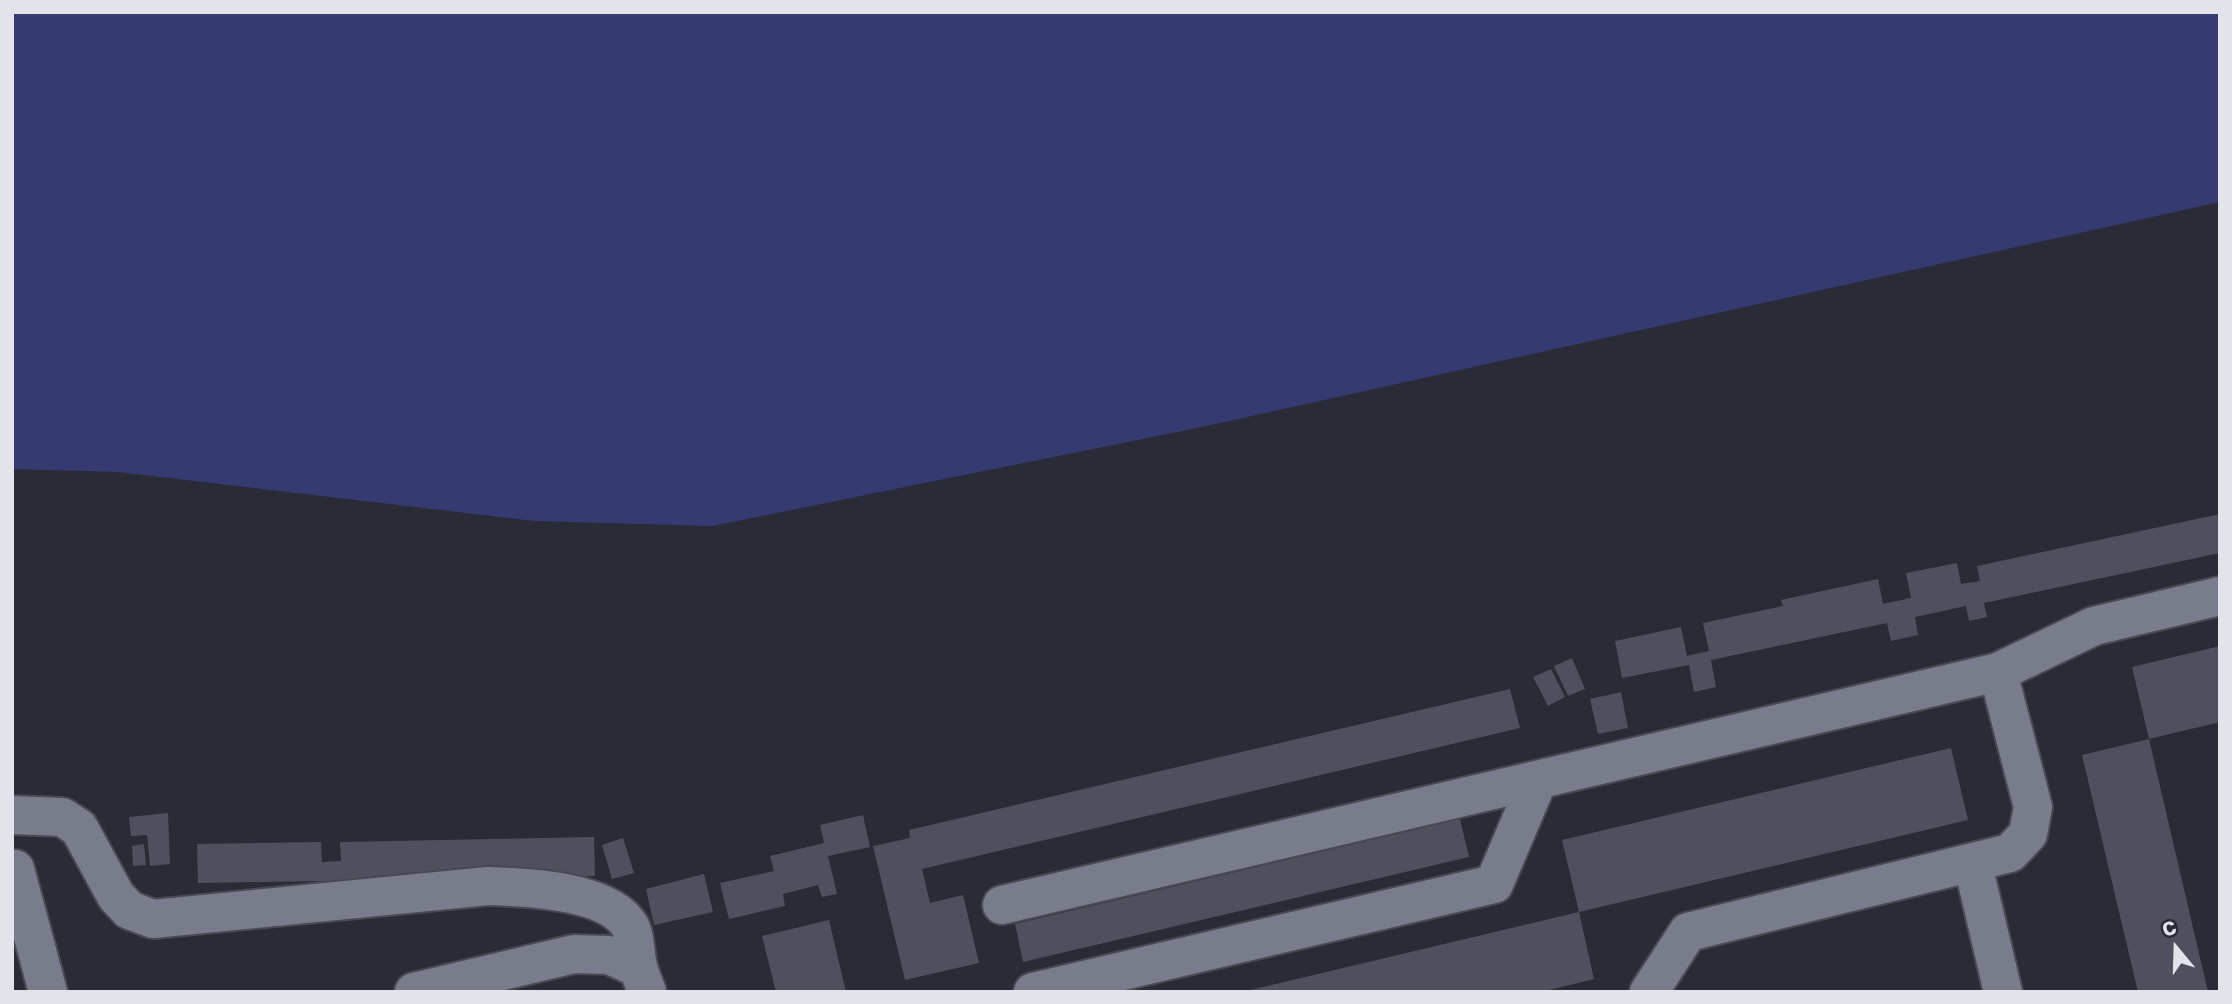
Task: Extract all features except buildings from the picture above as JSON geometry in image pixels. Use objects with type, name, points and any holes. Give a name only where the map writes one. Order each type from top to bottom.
[{"type":"lane","points":[[1002,905],[1998,672],[2094,626],[2220,596]]},
{"type":"lane","points":[[1649,992],[1688,932],[1973,865],[2010,853],[2028,834],[2033,807],[1998,672]]},
{"type":"lane","points":[[1034,992],[1494,884],[1538,780]]},
{"type":"lane","points":[[12,815],[62,817],[79,828],[116,896],[129,909],[153,919],[488,886],[540,887],[578,896],[613,911],[631,928],[643,980]]},
{"type":"lane","points":[[1973,865],[2003,992]]},
{"type":"lane","points":[[12,870],[15,869],[48,992]]},
{"type":"lane","points":[[414,992],[573,954],[609,955],[643,980]]},
{"type":"shaded area","points":[[12,12],[2220,12],[2220,202],[1202,427],[712,526],[534,521],[118,472],[12,469]]}]
